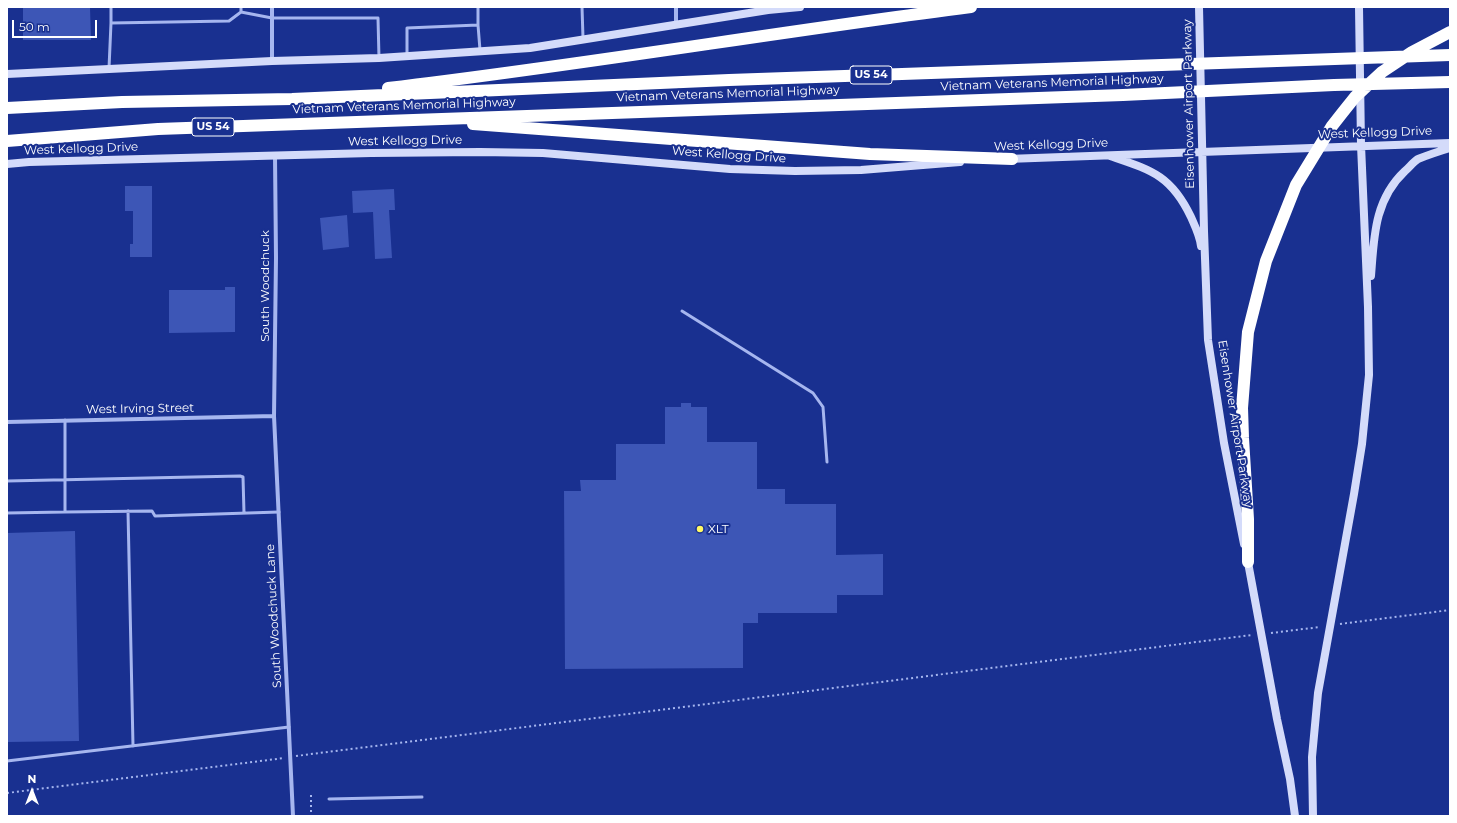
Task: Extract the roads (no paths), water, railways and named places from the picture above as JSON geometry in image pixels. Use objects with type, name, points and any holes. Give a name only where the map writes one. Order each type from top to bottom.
[{"type":"highway","points":[[292,99],[504,74],[849,23],[971,7]]},
{"type":"highway","points":[[1248,562],[1248,519],[1242,438],[1242,408],[1248,332],[1266,261],[1296,185],[1332,126],[1355,97],[1370,82],[1394,63],[1450,32]]},
{"type":"highway","name":"Vietnam Veterans Memorial Highway","points":[[7,108],[122,102],[292,99],[729,80],[1450,55]]},
{"type":"highway","name":"Vietnam Veterans Memorial Highway","points":[[7,141],[158,129],[1123,95],[1334,85],[1450,82]]},
{"type":"highway","points":[[420,120],[870,154],[1012,159]]},
{"type":"main road","points":[[7,74],[272,60],[380,58],[530,48],[768,10],[800,7]]},
{"type":"main road","points":[[1313,816],[1312,757],[1318,693],[1347,538],[1361,451],[1369,375],[1358,7]]},
{"type":"main road","name":"Eisenhower Airport Parkway","points":[[1199,10],[1208,340],[1224,443],[1248,562],[1277,720],[1290,779],[1295,816]]},
{"type":"main road","name":"West Kellogg Drive","points":[[7,164],[29,162],[371,153],[543,153],[730,169],[795,171],[861,170],[1012,159],[1361,145],[1450,143]]},
{"type":"main road","points":[[1368,307],[1375,233],[1379,211],[1386,194],[1400,176],[1417,160],[1450,148]]},
{"type":"main road","points":[[1106,155],[1145,168],[1161,176],[1175,189],[1184,203],[1199,237],[1205,270]]},
{"type":"street","points":[[272,7],[272,60]]},
{"type":"street","points":[[676,7],[676,24]]},
{"type":"street","name":"South Woodchuck","points":[[274,416],[275,156]]},
{"type":"street","name":"West Irving Street","points":[[7,422],[274,416]]},
{"type":"street","name":"South Woodchuck Lane","points":[[274,416],[292,816]]},
{"type":"lane","points":[[109,68],[111,7]]},
{"type":"lane","points":[[241,7],[241,12]]},
{"type":"lane","points":[[478,7],[480,51]]},
{"type":"lane","points":[[582,7],[583,40]]},
{"type":"lane","points":[[111,23],[228,21],[241,12],[272,18],[378,18],[380,58]]},
{"type":"lane","points":[[408,56],[407,28],[478,26]]},
{"type":"lane","points":[[682,311],[813,393],[823,407],[827,462]]},
{"type":"lane","points":[[65,420],[65,512]]},
{"type":"lane","points":[[7,481],[240,476],[242,477],[244,513]]},
{"type":"lane","points":[[128,511],[133,746]]},
{"type":"lane","points":[[7,513],[152,511],[156,516],[279,512]]},
{"type":"lane","points":[[7,761],[289,727]]},
{"type":"lane","points":[[329,799],[422,797]]},
{"type":"place","name":"XLT","points":[[700,529]]}]
